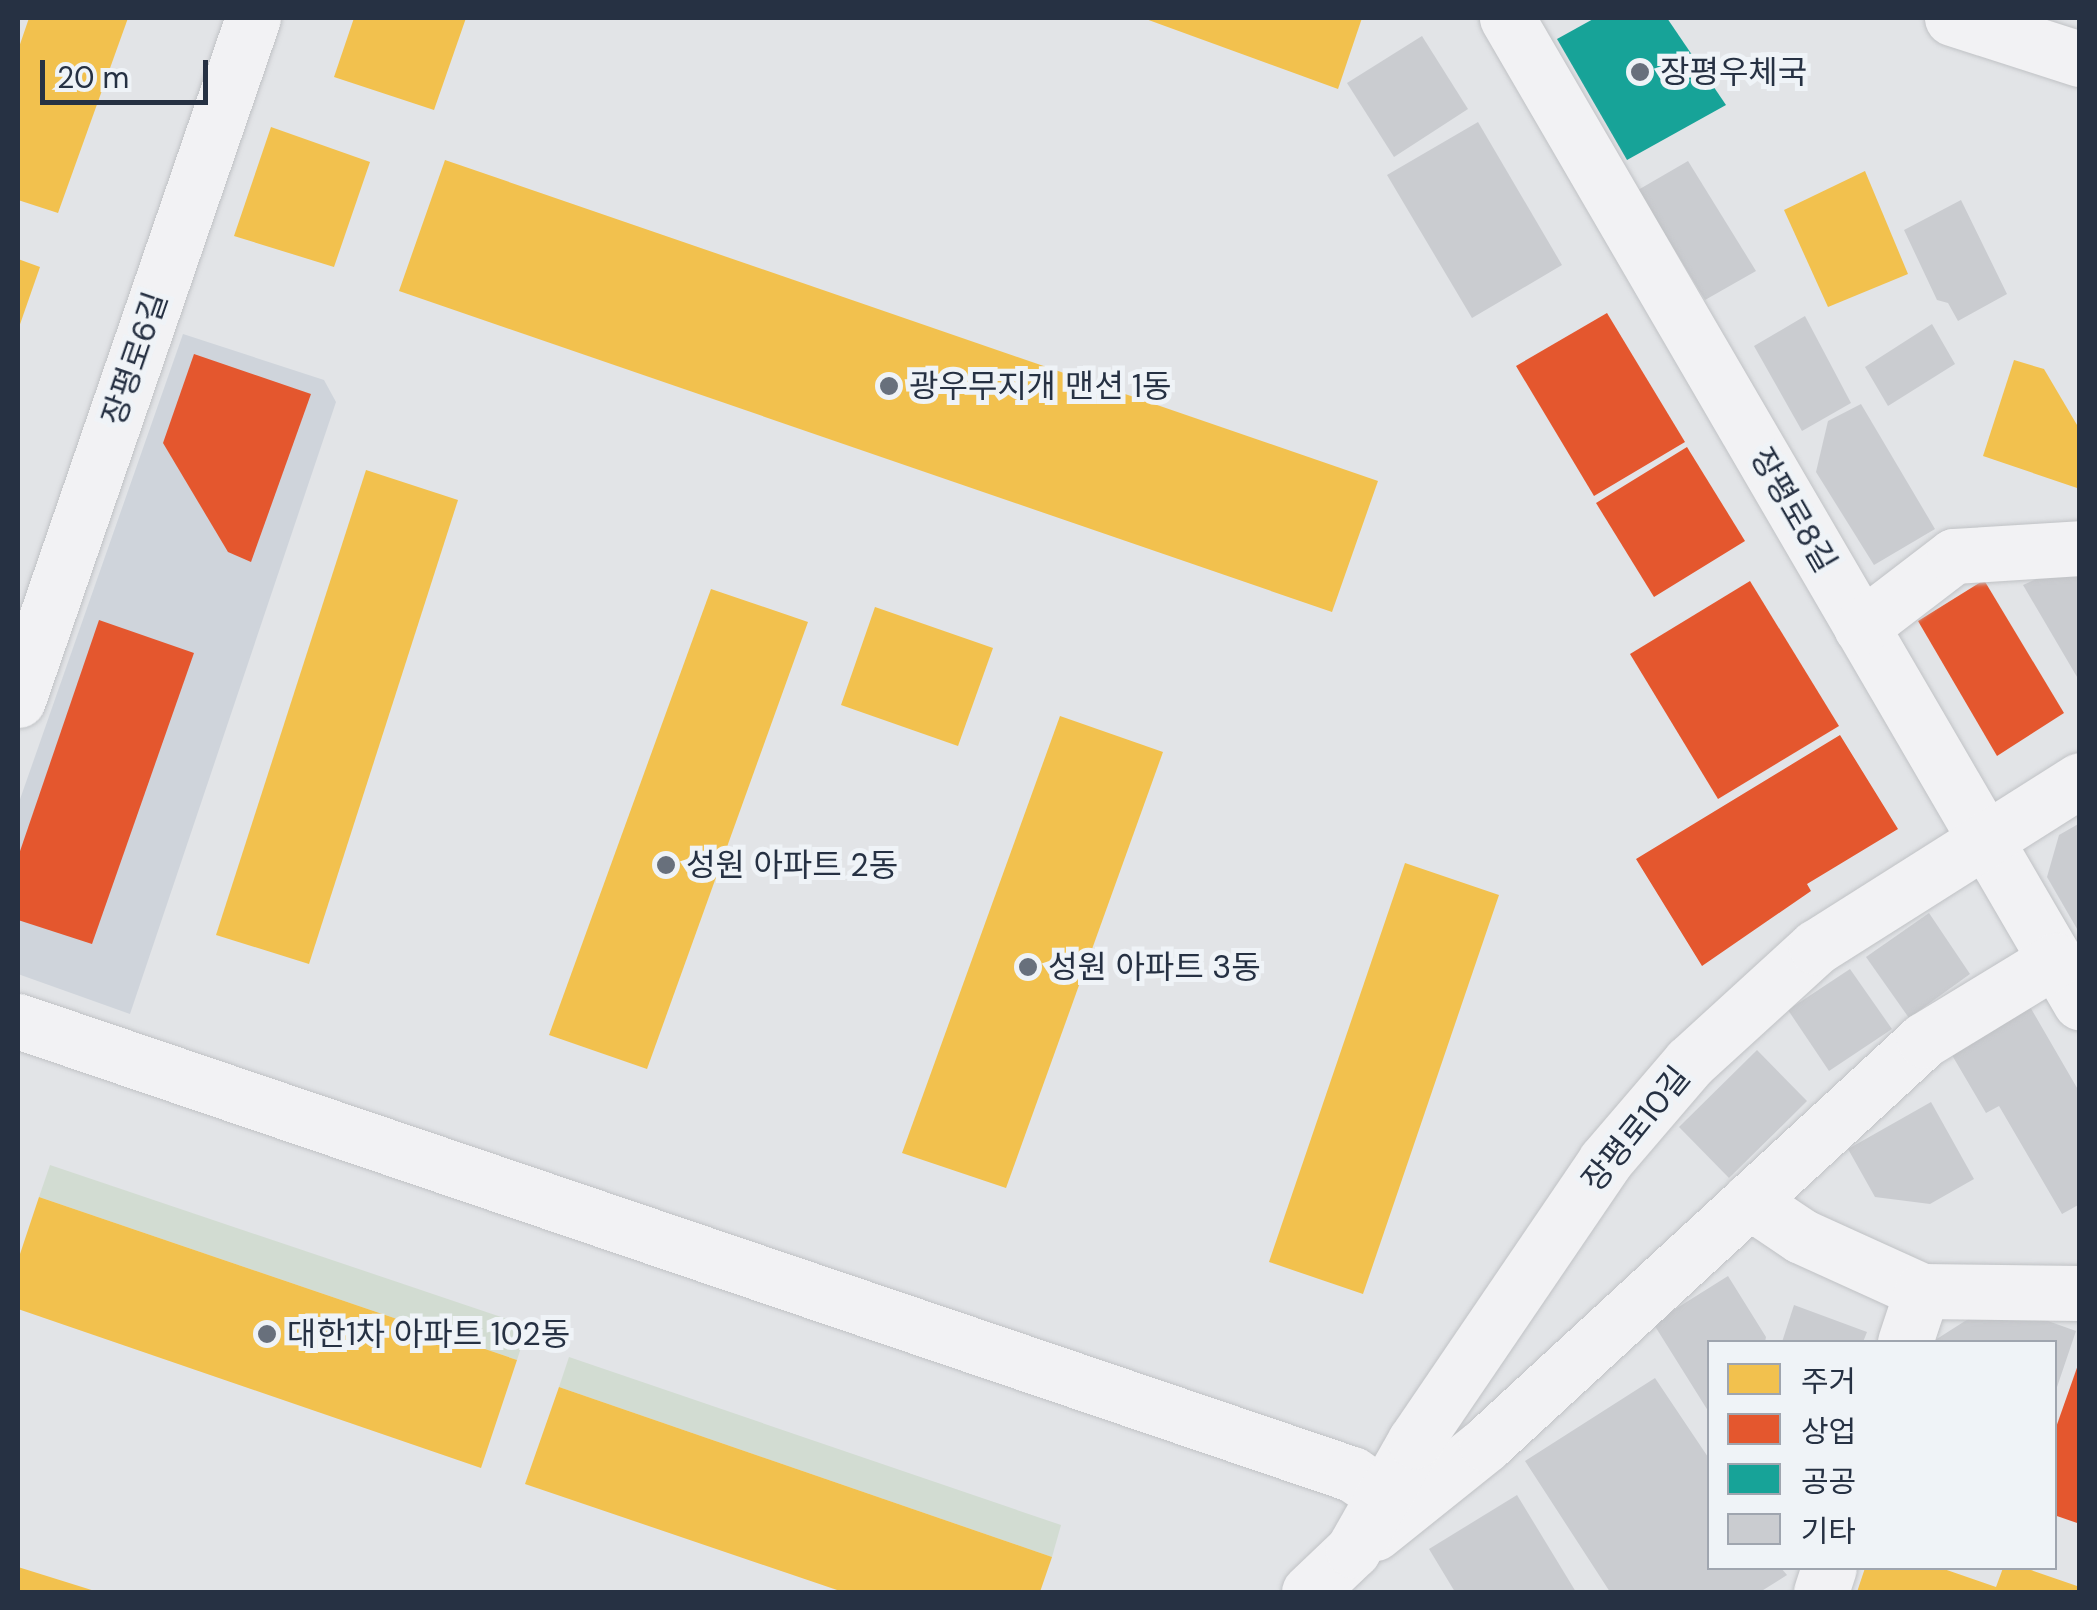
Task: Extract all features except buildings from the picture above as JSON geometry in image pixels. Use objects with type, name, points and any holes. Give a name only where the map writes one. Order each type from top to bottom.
[{"type":"street","name":"장평로6길","points":[[18,700],[253,18]]},
{"type":"street","name":"장평로8길","points":[[1507,18],[2067,981]]},
{"type":"street","points":[[1952,18],[2080,59]]},
{"type":"street","points":[[1862,627],[1954,556],[2080,548]]},
{"type":"street","name":"장평로10길","points":[[1309,1592],[1353,1550],[1382,1494],[1605,1161],[1690,1062],[1816,947],[2080,780]]},
{"type":"street","points":[[1353,1550],[1486,1444],[1924,1040],[2067,981]]},
{"type":"street","points":[[18,1021],[1352,1474],[1382,1494]]},
{"type":"street","points":[[1749,1200],[1801,1236],[1922,1291],[2080,1293]]},
{"type":"street","points":[[1905,1340],[1922,1291]]},
{"type":"shaded area","points":[[183,334],[324,380],[336,402],[130,1014],[18,974],[18,805]]},
{"type":"shaded area","points":[[50,1165],[528,1326],[517,1360],[39,1197]]},
{"type":"shaded area","points":[[569,1357],[1061,1525],[1052,1557],[559,1387]]},
{"type":"place","name":"장평우체국","points":[[1640,72]]},
{"type":"place","name":"광우무지개 맨션 1동","points":[[889,386]]},
{"type":"place","name":"성원 아파트 2동","points":[[666,865]]},
{"type":"place","name":"성원 아파트 3동","points":[[1028,967]]},
{"type":"place","name":"대한1차 아파트 102동","points":[[267,1334]]}]
